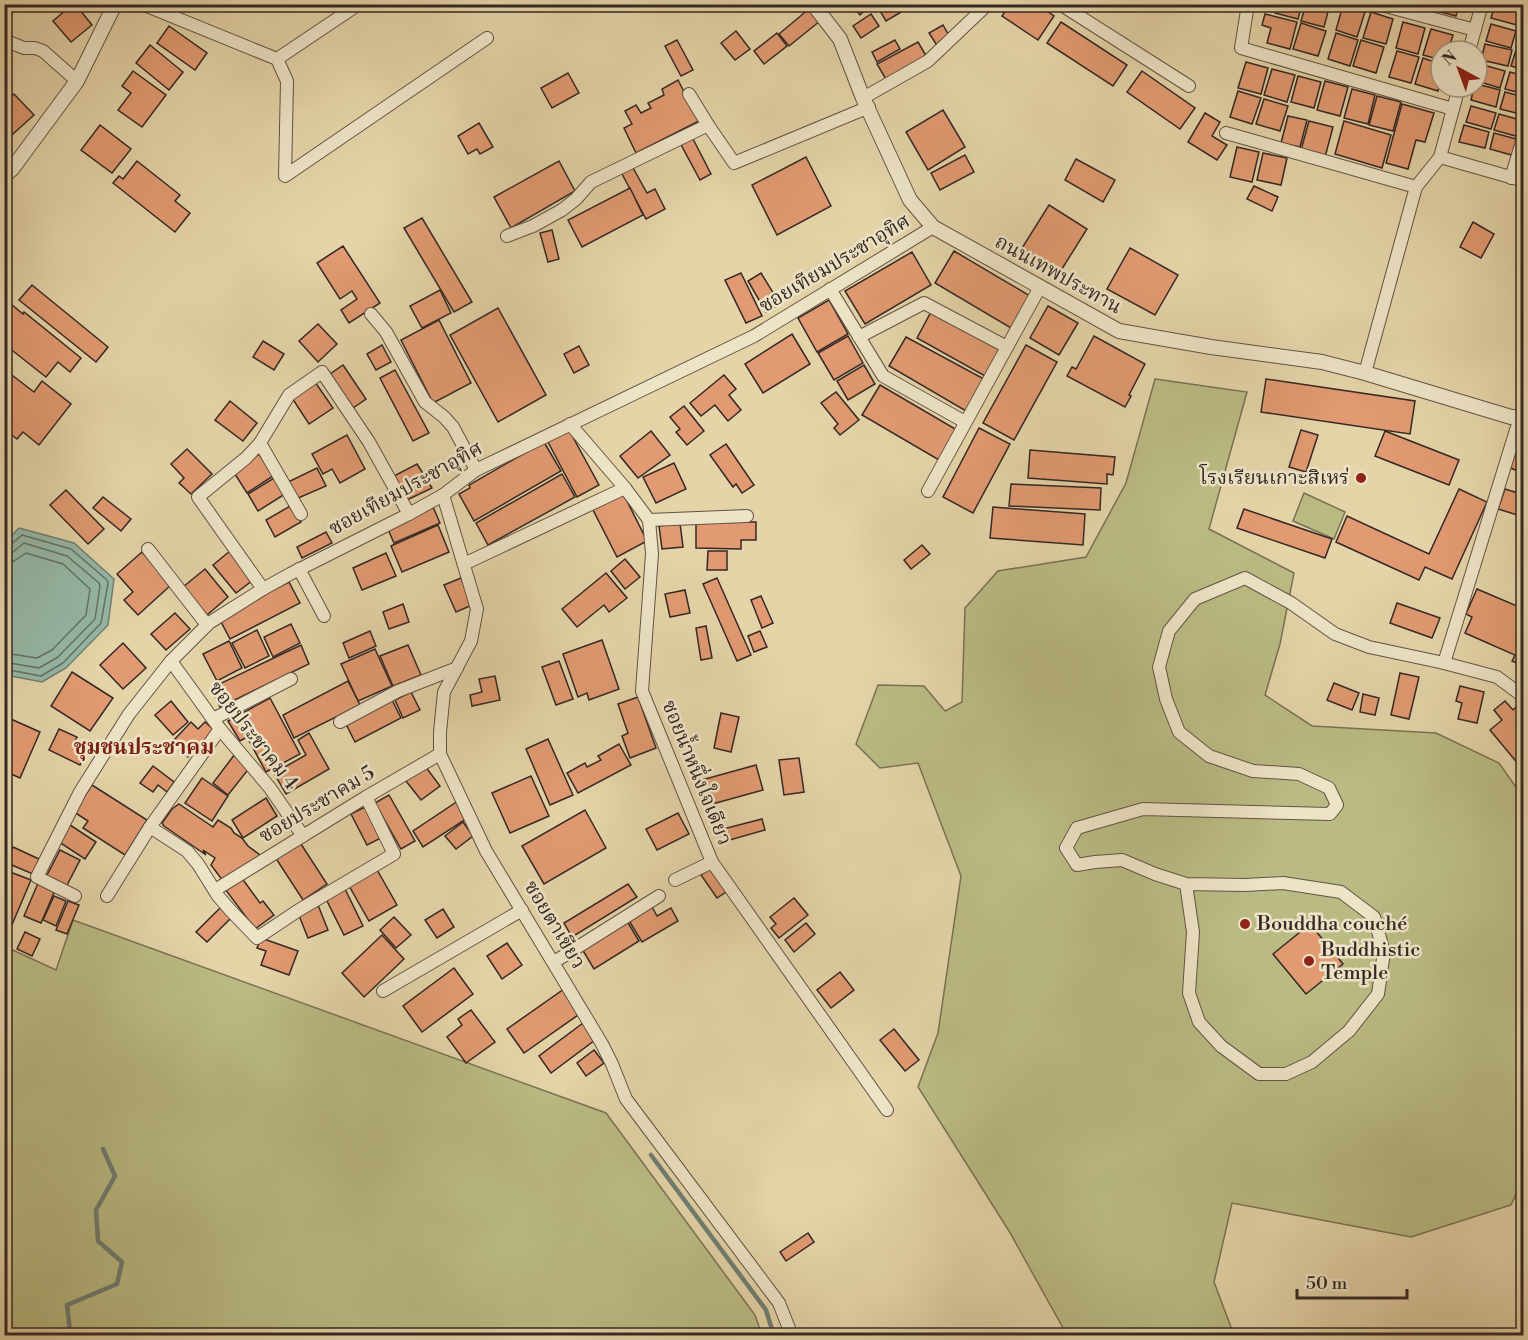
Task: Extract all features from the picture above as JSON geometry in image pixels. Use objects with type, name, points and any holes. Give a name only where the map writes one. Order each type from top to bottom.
[{"type":"street","points":[[7,170],[77,81],[116,4]]},
{"type":"street","points":[[142,4],[277,59],[287,81],[285,176],[487,38]]},
{"type":"street","points":[[277,59],[359,4]]},
{"type":"street","name":"ถนนเทพประทาน","points":[[813,4],[840,39],[910,200],[933,227],[1119,332],[1322,362],[1511,417],[1522,417]]},
{"type":"street","points":[[689,94],[734,163],[866,103],[928,61],[988,4]]},
{"type":"street","points":[[1060,4],[1189,86]]},
{"type":"street","points":[[1248,4],[1241,48],[1454,109]]},
{"type":"street","points":[[1378,4],[1475,30]]},
{"type":"street","points":[[1472,39],[1482,4]]},
{"type":"street","points":[[4,40],[24,48],[43,51],[77,81]]},
{"type":"street","points":[[1365,373],[1416,188],[1440,157],[1457,99]]},
{"type":"street","points":[[507,236],[533,226],[562,210],[576,199],[591,182],[708,125]]},
{"type":"street","points":[[1226,133],[1416,188]]},
{"type":"street","points":[[1440,157],[1517,180],[1524,135]]},
{"type":"street","name":"ซอยเทียมประชาอุทิศ","points":[[75,896],[37,877],[80,792],[129,714],[171,661],[207,625],[264,588],[443,495],[476,470],[754,336],[933,227]]},
{"type":"street","points":[[928,491],[1040,287]]},
{"type":"street","points":[[830,289],[883,376],[965,422]]},
{"type":"street","points":[[859,337],[924,303],[1007,347]]},
{"type":"street","points":[[371,314],[386,332],[424,402],[453,427],[476,470]]},
{"type":"street","points":[[264,588],[198,497],[246,458],[260,443],[289,394],[322,372],[369,442],[409,514]]},
{"type":"street","points":[[1444,663],[1522,417]]},
{"type":"street","points":[[570,424],[625,488],[649,520],[747,516]]},
{"type":"street","points":[[260,443],[301,514]]},
{"type":"street","points":[[464,564],[625,488]]},
{"type":"street","name":"ซอยตาเขียว","points":[[443,495],[477,609],[471,641],[444,693],[440,754],[486,851],[602,1044],[626,1099],[779,1303],[792,1335]]},
{"type":"street","name":"ซอยน้ำหนึ่งใจเดียว","points":[[649,520],[652,554],[642,691],[712,862],[887,1110]]},
{"type":"street","points":[[148,549],[207,625]]},
{"type":"street","points":[[299,569],[324,616]]},
{"type":"street","points":[[1186,884],[1193,932],[1189,993],[1199,1022],[1221,1046],[1259,1074],[1286,1074],[1312,1062],[1349,1031],[1378,994],[1384,952],[1374,917],[1341,892],[1283,883],[1186,884],[1122,860],[1077,865],[1066,848],[1077,828],[1143,809],[1330,814],[1337,805],[1329,788],[1299,774],[1252,771],[1209,756],[1179,732],[1166,699],[1159,667],[1169,631],[1195,599],[1245,578],[1291,603],[1335,634],[1369,647],[1497,677],[1524,697]]},
{"type":"street","name":"ซอยประชาคม 4","points":[[171,661],[217,724],[270,788],[303,836]]},
{"type":"street","points":[[340,722],[398,691],[457,668]]},
{"type":"street","points":[[108,896],[217,724],[291,679]]},
{"type":"street","name":"ซอยประชาคม 5","points":[[215,890],[440,754]]},
{"type":"street","points":[[150,827],[193,856],[218,896],[257,938],[299,910],[394,854],[366,797]]},
{"type":"street","points":[[675,880],[712,862]]},
{"type":"street","points":[[554,962],[659,896]]},
{"type":"street","points":[[383,991],[522,910]]},
{"type":"green space","points":[[1155,379],[1247,392],[1209,529],[1294,573],[1280,644],[1265,695],[1312,726],[1436,733],[1499,763],[1523,797],[1524,1177],[1511,1205],[1411,1237],[1232,1203],[1214,1282],[1234,1335],[1067,1335],[1009,1231],[918,1087],[938,1033],[961,876],[918,763],[880,768],[856,744],[878,685],[924,686],[945,711],[962,702],[965,608],[998,571],[1086,557],[1126,483]]},
{"type":"green space","points":[[1304,493],[1345,512],[1334,539],[1293,521]]},
{"type":"green space","points":[[73,920],[606,1113],[755,1315],[762,1335],[5,1335],[4,946],[56,970]]},
{"type":"water","points":[[19,528],[74,543],[114,579],[108,625],[66,668],[42,682],[5,675],[5,542]]},
{"type":"building","points":[[73,4],[92,25],[71,42],[53,21]]},
{"type":"building","points":[[851,4],[872,4],[860,15]]},
{"type":"building","points":[[891,4],[915,4],[886,21],[880,11]]},
{"type":"building","points":[[1010,4],[1037,4],[1054,16],[1038,40],[1002,16]]},
{"type":"building","points":[[1278,4],[1302,4],[1298,19],[1275,13]]},
{"type":"building","points":[[1306,4],[1330,4],[1324,27],[1301,21]]},
{"type":"building","points":[[1435,4],[1459,4],[1456,16],[1433,10]]},
{"type":"building","points":[[1495,4],[1508,4],[1521,8],[1517,25],[1491,18]]},
{"type":"building","points":[[1343,5],[1365,12],[1357,37],[1336,30]]},
{"type":"building","points":[[810,8],[820,21],[789,46],[779,34]]},
{"type":"building","points":[[1371,12],[1393,19],[1386,44],[1363,38]]},
{"type":"building","points":[[871,14],[879,26],[861,38],[853,26]]},
{"type":"building","points":[[1265,14],[1297,22],[1290,49],[1267,43],[1271,28],[1262,25]]},
{"type":"building","points":[[1061,22],[1127,65],[1113,86],[1047,43]]},
{"type":"building","points":[[1403,22],[1425,28],[1418,54],[1396,48]]},
{"type":"building","points":[[1301,23],[1326,31],[1318,56],[1293,49]]},
{"type":"building","points":[[1491,24],[1516,31],[1511,48],[1489,42],[1489,39],[1487,39]]},
{"type":"building","points":[[943,25],[951,39],[938,47],[929,33]]},
{"type":"building","points":[[169,26],[207,53],[195,70],[157,43]]},
{"type":"building","points":[[1431,29],[1453,35],[1452,39],[1429,39],[1429,57],[1423,55]]},
{"type":"building","points":[[736,31],[750,49],[735,60],[721,43]]},
{"type":"building","points":[[1521,31],[1524,31],[1524,49],[1516,47]]},
{"type":"building","points":[[777,33],[787,46],[764,64],[754,51]]},
{"type":"building","points":[[1336,33],[1358,40],[1350,66],[1328,59]]},
{"type":"building","points":[[677,40],[693,70],[681,76],[665,46]]},
{"type":"building","points":[[895,40],[900,49],[877,62],[872,52]]},
{"type":"building","points":[[1361,40],[1384,47],[1376,73],[1353,66]]},
{"type":"building","points":[[918,42],[928,59],[887,81],[877,64]]},
{"type":"building","points":[[150,45],[183,72],[169,90],[136,63]]},
{"type":"building","points":[[1489,45],[1512,50],[1508,66],[1489,62]]},
{"type":"building","points":[[1516,50],[1524,52],[1524,70],[1511,66]]},
{"type":"building","points":[[1397,51],[1419,57],[1411,83],[1389,77]]},
{"type":"building","points":[[1423,58],[1429,60],[1429,88],[1415,84]]},
{"type":"building","points":[[1246,62],[1268,68],[1261,94],[1238,88]]},
{"type":"building","points":[[1489,67],[1505,71],[1500,88],[1489,85]]},
{"type":"building","points":[[1272,69],[1295,75],[1287,102],[1264,95]]},
{"type":"building","points":[[133,71],[166,95],[142,127],[118,110],[131,93],[122,86]]},
{"type":"building","points":[[1142,71],[1195,108],[1180,129],[1127,92]]},
{"type":"building","points":[[1510,72],[1524,76],[1524,94],[1505,89]]},
{"type":"building","points":[[568,73],[579,93],[552,108],[541,88]]},
{"type":"building","points":[[1298,76],[1321,82],[1314,108],[1291,102]]},
{"type":"building","points":[[678,80],[699,121],[636,153],[624,128],[632,124],[625,111],[636,105],[641,113],[651,108],[648,103],[664,95],[662,89]]},
{"type":"building","points":[[1325,81],[1348,87],[1340,116],[1317,110]]},
{"type":"building","points":[[1489,87],[1500,90],[1496,107],[1471,100],[1489,99]]},
{"type":"building","points":[[1352,89],[1375,95],[1368,124],[1344,118]]},
{"type":"building","points":[[1238,91],[1261,98],[1252,124],[1230,117]]},
{"type":"building","points":[[1505,92],[1524,97],[1524,115],[1500,109]]},
{"type":"building","points":[[14,94],[34,115],[4,142],[4,103]]},
{"type":"building","points":[[1377,96],[1401,102],[1393,131],[1369,125]]},
{"type":"building","points":[[1264,99],[1288,106],[1280,131],[1256,124]]},
{"type":"building","points":[[1402,104],[1434,113],[1425,142],[1416,140],[1408,169],[1386,163]]},
{"type":"building","points":[[1471,106],[1496,113],[1491,129],[1466,122]]},
{"type":"building","points":[[943,110],[965,147],[928,170],[906,132]]},
{"type":"building","points":[[1205,113],[1220,122],[1212,136],[1227,145],[1217,160],[1188,142]]},
{"type":"building","points":[[1499,114],[1524,121],[1519,137],[1494,130]]},
{"type":"building","points":[[1288,116],[1307,120],[1300,147],[1281,143]]},
{"type":"building","points":[[1309,121],[1333,127],[1325,157],[1301,150]]},
{"type":"building","points":[[1344,121],[1391,135],[1382,168],[1335,154]]},
{"type":"building","points":[[479,123],[493,147],[480,154],[477,149],[468,154],[458,136]]},
{"type":"building","points":[[100,125],[131,149],[112,173],[81,150]]},
{"type":"building","points":[[1464,125],[1489,132],[1485,148],[1459,142]]},
{"type":"building","points":[[1494,133],[1520,140],[1515,156],[1490,149]]},
{"type":"building","points":[[691,135],[711,174],[700,180],[679,141]]},
{"type":"building","points":[[1237,147],[1259,152],[1252,182],[1230,177]]},
{"type":"building","points":[[1263,153],[1287,158],[1281,185],[1257,180]]},
{"type":"building","points":[[965,155],[974,172],[940,190],[931,173]]},
{"type":"building","points":[[806,157],[831,206],[777,235],[752,185]]},
{"type":"building","points":[[1076,159],[1115,180],[1103,202],[1065,180]]},
{"type":"building","points":[[137,161],[180,195],[175,201],[190,213],[175,232],[113,183],[119,176],[123,179]]},
{"type":"building","points":[[559,161],[575,191],[511,228],[494,197]]},
{"type":"building","points":[[632,166],[647,193],[655,189],[665,209],[646,219],[621,172]]},
{"type":"building","points":[[1254,186],[1278,197],[1272,211],[1247,199]]},
{"type":"building","points":[[630,188],[643,215],[582,247],[568,220]]},
{"type":"building","points":[[1049,205],[1087,229],[1060,272],[1022,248]]},
{"type":"building","points":[[422,218],[472,302],[454,312],[404,228]]},
{"type":"building","points":[[1473,222],[1494,234],[1481,258],[1460,247]]},
{"type":"building","points":[[552,230],[559,259],[548,262],[540,233]]},
{"type":"building","points":[[343,246],[380,303],[349,323],[341,310],[357,299],[352,291],[340,299],[317,263]]},
{"type":"building","points":[[1130,248],[1178,275],[1155,315],[1107,289]]},
{"type":"building","points":[[954,251],[1030,296],[1011,328],[935,283]]},
{"type":"building","points":[[912,252],[931,285],[865,324],[845,291]]},
{"type":"building","points":[[741,273],[762,316],[746,323],[725,280]]},
{"type":"building","points":[[761,273],[780,304],[766,312],[748,281]]},
{"type":"building","points":[[32,285],[108,347],[96,362],[19,300]]},
{"type":"building","points":[[440,290],[451,313],[422,328],[410,306]]},
{"type":"building","points":[[829,300],[848,334],[817,352],[798,318]]},
{"type":"building","points":[[11,304],[81,358],[70,372],[58,362],[46,377],[4,344],[4,312]]},
{"type":"building","points":[[1048,306],[1078,323],[1059,355],[1030,338]]},
{"type":"building","points":[[498,308],[546,395],[498,422],[450,335]]},
{"type":"building","points":[[932,310],[1001,347],[985,376],[917,338]]},
{"type":"building","points":[[439,320],[471,383],[433,403],[401,340]]},
{"type":"building","points":[[318,324],[337,344],[318,362],[299,341]]},
{"type":"building","points":[[792,334],[810,364],[763,393],[745,364]]},
{"type":"building","points":[[848,336],[863,363],[834,380],[818,353]]},
{"type":"building","points":[[1094,336],[1145,364],[1125,407],[1067,376],[1072,367],[1076,369]]},
{"type":"building","points":[[906,337],[984,379],[966,411],[889,366]]},
{"type":"building","points":[[263,341],[284,354],[274,370],[253,357]]},
{"type":"building","points":[[382,345],[391,362],[376,370],[367,354]]},
{"type":"building","points":[[1026,345],[1057,362],[1014,440],[983,423]]},
{"type":"building","points":[[579,346],[589,365],[574,373],[564,354]]},
{"type":"building","points":[[343,365],[366,399],[353,408],[330,374]]},
{"type":"building","points":[[864,365],[875,384],[848,400],[837,381]]},
{"type":"building","points":[[4,369],[34,392],[42,381],[71,404],[39,445],[23,432],[17,439],[4,429]]},
{"type":"building","points":[[395,370],[429,433],[413,441],[380,378]]},
{"type":"building","points":[[724,375],[736,389],[729,395],[741,410],[728,421],[715,405],[701,416],[690,403]]},
{"type":"building","points":[[313,379],[333,408],[309,424],[290,395]]},
{"type":"building","points":[[1266,379],[1415,401],[1410,434],[1261,412]]},
{"type":"building","points":[[880,385],[957,430],[939,460],[862,415]]},
{"type":"building","points":[[836,392],[859,420],[840,435],[834,428],[838,424],[821,403]]},
{"type":"building","points":[[230,401],[257,423],[243,441],[215,420]]},
{"type":"building","points":[[684,406],[704,431],[687,445],[676,432],[680,429],[670,417]]},
{"type":"building","points":[[1524,427],[1524,473],[1510,468]]},
{"type":"building","points":[[979,428],[1010,444],[973,513],[943,497]]},
{"type":"building","points":[[569,430],[599,485],[577,497],[548,442]]},
{"type":"building","points":[[1301,430],[1318,435],[1306,472],[1289,467]]},
{"type":"building","points":[[651,431],[670,455],[638,478],[620,456]]},
{"type":"building","points":[[1385,431],[1459,460],[1449,485],[1375,456]]},
{"type":"building","points":[[347,435],[365,469],[340,483],[332,469],[323,474],[312,454]]},
{"type":"building","points":[[544,442],[561,471],[474,521],[459,494],[470,488],[469,485]]},
{"type":"building","points":[[726,444],[754,485],[742,493],[736,484],[733,487],[710,455]]},
{"type":"building","points":[[187,449],[212,474],[191,494],[179,483],[184,478],[171,464]]},
{"type":"building","points":[[1030,450],[1115,457],[1113,475],[1107,474],[1107,484],[1028,478]]},
{"type":"building","points":[[259,454],[273,476],[247,493],[233,471]]},
{"type":"building","points":[[674,463],[686,489],[656,503],[643,477]]},
{"type":"building","points":[[417,464],[432,488],[405,501],[392,477]]},
{"type":"building","points":[[317,468],[326,486],[296,499],[288,482]]},
{"type":"building","points":[[562,474],[575,497],[488,545],[476,523]]},
{"type":"building","points":[[274,478],[285,494],[258,511],[248,494]]},
{"type":"building","points":[[1521,482],[1524,483],[1524,517],[1498,509],[1505,489],[1518,493]]},
{"type":"building","points":[[1011,484],[1101,488],[1100,510],[1009,506]]},
{"type":"building","points":[[1459,489],[1487,502],[1452,579],[1425,567],[1419,580],[1336,542],[1347,516],[1429,554]]},
{"type":"building","points":[[66,490],[104,529],[88,544],[50,505]]},
{"type":"building","points":[[623,493],[647,541],[617,557],[592,508]]},
{"type":"building","points":[[103,497],[131,519],[121,531],[93,508]]},
{"type":"building","points":[[292,505],[301,522],[275,537],[266,520]]},
{"type":"building","points":[[433,507],[440,523],[394,543],[387,527]]},
{"type":"building","points":[[993,507],[1085,514],[1083,545],[990,538]]},
{"type":"building","points":[[1244,509],[1332,539],[1325,558],[1237,528]]},
{"type":"building","points":[[696,522],[756,522],[756,540],[741,540],[741,549],[696,548]]},
{"type":"building","points":[[680,523],[683,547],[662,549],[659,526]]},
{"type":"building","points":[[438,525],[449,552],[402,572],[391,546]]},
{"type":"building","points":[[326,532],[332,543],[302,558],[297,547]]},
{"type":"building","points":[[922,545],[930,554],[911,569],[904,560]]},
{"type":"building","points":[[230,551],[253,580],[236,593],[213,565]]},
{"type":"building","points":[[708,551],[727,551],[727,570],[707,570]]},
{"type":"building","points":[[142,552],[171,585],[138,615],[124,600],[133,592],[117,574]]},
{"type":"building","points":[[386,553],[396,576],[362,590],[353,568]]},
{"type":"building","points":[[625,559],[640,577],[625,589],[611,571]]},
{"type":"building","points":[[205,569],[228,597],[207,615],[183,587]]},
{"type":"building","points":[[606,573],[627,598],[609,612],[604,605],[577,627],[562,609]]},
{"type":"building","points":[[461,578],[472,605],[456,612],[444,585]]},
{"type":"building","points":[[717,578],[751,655],[737,661],[703,584]]},
{"type":"building","points":[[289,582],[300,603],[230,639],[219,618]]},
{"type":"building","points":[[1477,589],[1524,609],[1524,644],[1520,652],[1524,654],[1524,666],[1512,661],[1515,655],[1465,633],[1472,617],[1466,614]]},
{"type":"building","points":[[685,590],[690,613],[670,617],[665,594]]},
{"type":"building","points":[[761,596],[773,623],[762,628],[751,600]]},
{"type":"building","points":[[1397,603],[1440,618],[1432,638],[1390,623]]},
{"type":"building","points":[[403,604],[409,622],[389,629],[383,612]]},
{"type":"building","points":[[175,613],[190,629],[166,650],[151,634]]},
{"type":"building","points":[[291,624],[300,643],[273,657],[264,637]]},
{"type":"building","points":[[706,626],[712,658],[701,660],[696,628]]},
{"type":"building","points":[[257,630],[269,656],[245,668],[232,643]]},
{"type":"building","points":[[370,631],[376,646],[349,658],[343,643]]},
{"type":"building","points":[[760,631],[767,647],[754,652],[748,636]]},
{"type":"building","points":[[602,640],[619,689],[589,700],[587,693],[578,697],[563,654]]},
{"type":"building","points":[[229,641],[242,668],[217,681],[203,654]]},
{"type":"building","points":[[123,643],[146,668],[123,689],[100,665]]},
{"type":"building","points":[[301,645],[309,664],[220,707],[211,688]]},
{"type":"building","points":[[408,645],[421,675],[393,686],[380,656]]},
{"type":"building","points":[[375,649],[392,686],[358,701],[341,664]]},
{"type":"building","points":[[559,661],[573,699],[556,705],[542,667]]},
{"type":"building","points":[[72,672],[113,698],[90,731],[51,706]]},
{"type":"building","points":[[1400,673],[1419,677],[1409,719],[1391,715]]},
{"type":"building","points":[[495,676],[500,700],[472,706],[470,695],[482,692],[479,679]]},
{"type":"building","points":[[348,681],[360,705],[294,738],[283,715]]},
{"type":"building","points":[[1334,683],[1359,693],[1352,710],[1327,700]]},
{"type":"building","points":[[1460,686],[1484,692],[1477,723],[1458,719],[1462,703],[1456,701]]},
{"type":"building","points":[[411,692],[420,710],[403,718],[395,700]]},
{"type":"building","points":[[1363,694],[1379,698],[1375,715],[1360,712]]},
{"type":"building","points":[[638,697],[656,748],[630,758],[622,736],[628,733],[618,704]]},
{"type":"building","points":[[270,698],[300,754],[266,772],[247,737],[240,741],[228,721]]},
{"type":"building","points":[[391,698],[401,718],[355,742],[345,722]]},
{"type":"building","points":[[171,701],[188,722],[173,735],[155,715]]},
{"type":"building","points":[[1505,701],[1513,710],[1517,706],[1524,714],[1524,771],[1490,730],[1502,720],[1494,710]]},
{"type":"building","points":[[721,713],[739,717],[731,752],[714,748]]},
{"type":"building","points":[[4,716],[40,732],[20,778],[4,771]]},
{"type":"building","points":[[191,722],[198,729],[205,722],[214,730],[188,757],[173,741]]},
{"type":"building","points":[[59,729],[77,737],[73,744],[87,751],[80,765],[49,750]]},
{"type":"building","points":[[309,733],[329,769],[286,794],[274,773],[306,755],[298,740]]},
{"type":"building","points":[[548,739],[573,795],[550,805],[526,749]]},
{"type":"building","points":[[619,744],[631,765],[578,793],[567,773],[585,763],[587,767],[601,760],[598,756]]},
{"type":"building","points":[[235,754],[251,766],[228,795],[213,783]]},
{"type":"building","points":[[799,758],[804,792],[784,795],[779,760]]},
{"type":"building","points":[[756,765],[763,790],[705,806],[698,781]]},
{"type":"building","points":[[153,766],[174,782],[167,792],[158,785],[153,792],[140,783]]},
{"type":"building","points":[[425,766],[440,786],[421,800],[406,781]]},
{"type":"building","points":[[531,776],[549,816],[510,833],[492,793]]},
{"type":"building","points":[[202,778],[228,796],[212,821],[185,803]]},
{"type":"building","points":[[92,785],[147,820],[125,855],[83,828],[88,821],[74,812]]},
{"type":"building","points":[[389,795],[415,841],[401,849],[375,803]]},
{"type":"building","points":[[266,798],[277,816],[243,838],[232,820]]},
{"type":"building","points":[[458,801],[469,817],[423,847],[413,831]]},
{"type":"building","points":[[179,804],[213,827],[218,820],[231,828],[260,855],[223,881],[211,865],[215,858],[203,850],[206,855],[162,823],[172,809]]},
{"type":"building","points":[[367,806],[383,837],[367,845],[351,814]]},
{"type":"building","points":[[585,810],[606,848],[544,884],[522,846]]},
{"type":"building","points":[[678,813],[689,834],[657,850],[646,829]]},
{"type":"building","points":[[762,819],[765,830],[726,841],[723,829]]},
{"type":"building","points":[[463,822],[473,836],[456,849],[445,836]]},
{"type":"building","points":[[67,823],[96,842],[85,859],[56,840]]},
{"type":"building","points":[[299,841],[327,884],[303,900],[275,857]]},
{"type":"building","points":[[13,847],[39,859],[33,874],[7,863]]},
{"type":"building","points":[[60,850],[80,860],[65,889],[45,879]]},
{"type":"building","points":[[376,868],[397,905],[369,921],[348,884]]},
{"type":"building","points":[[710,869],[726,892],[717,898],[701,875]]},
{"type":"building","points":[[5,870],[31,880],[11,927],[4,924]]},
{"type":"building","points":[[241,877],[260,903],[263,901],[274,915],[255,929],[225,889]]},
{"type":"building","points":[[39,881],[56,888],[41,923],[24,916]]},
{"type":"building","points":[[628,884],[637,897],[572,937],[564,923]]},
{"type":"building","points":[[345,889],[363,926],[344,935],[326,899]]},
{"type":"building","points":[[54,896],[66,901],[56,926],[43,920]]},
{"type":"building","points":[[794,898],[808,915],[779,938],[771,928],[776,924],[770,917]]},
{"type":"building","points":[[68,901],[79,905],[67,934],[56,930]]},
{"type":"building","points":[[318,905],[328,930],[308,938],[298,913]]},
{"type":"building","points":[[651,905],[657,916],[671,908],[678,921],[642,942],[628,919]]},
{"type":"building","points":[[222,906],[232,917],[207,942],[196,932]]},
{"type":"building","points":[[443,909],[454,927],[437,938],[425,920]]},
{"type":"building","points":[[394,917],[411,935],[396,948],[380,930]]},
{"type":"building","points":[[627,921],[639,941],[594,969],[582,949]]},
{"type":"building","points":[[806,923],[815,934],[794,952],[785,940]]},
{"type":"building","points":[[1310,924],[1343,964],[1306,994],[1273,954]]},
{"type":"building","points":[[25,932],[40,939],[32,956],[17,949]]},
{"type":"building","points":[[382,935],[404,959],[364,997],[342,973]]},
{"type":"building","points":[[261,938],[298,951],[289,975],[261,965],[266,951],[257,948]]},
{"type":"building","points":[[507,943],[522,965],[502,979],[487,956]]},
{"type":"building","points":[[454,968],[473,994],[422,1032],[403,1006]]},
{"type":"building","points":[[840,972],[854,990],[831,1008],[817,990]]},
{"type":"building","points":[[564,989],[581,1013],[524,1053],[507,1029]]},
{"type":"building","points":[[471,1010],[495,1042],[466,1063],[447,1037],[462,1025],[458,1019]]},
{"type":"building","points":[[583,1023],[595,1040],[551,1073],[539,1056]]},
{"type":"building","points":[[894,1029],[919,1060],[905,1071],[880,1040]]},
{"type":"building","points":[[594,1050],[604,1063],[586,1076],[577,1063]]},
{"type":"building","points":[[808,1233],[814,1242],[786,1261],[780,1252]]},
{"type":"waterway","points":[[75,1336],[70,1331],[67,1305],[117,1284],[122,1262],[98,1241],[96,1210],[115,1176],[103,1149]]},
{"type":"waterway","points":[[651,1155],[766,1310],[774,1336]]},
{"type":"place","name":"โรงเรียนเกาะสิเหร่","points":[[1361,478]]},
{"type":"place","name":"Bouddha couché","points":[[1245,924]]},
{"type":"place","name":"Buddhistic Temple","points":[[1309,961]]},
{"type":"district","name":"ชุมชนประชาคม","points":[[144,748]]}]
